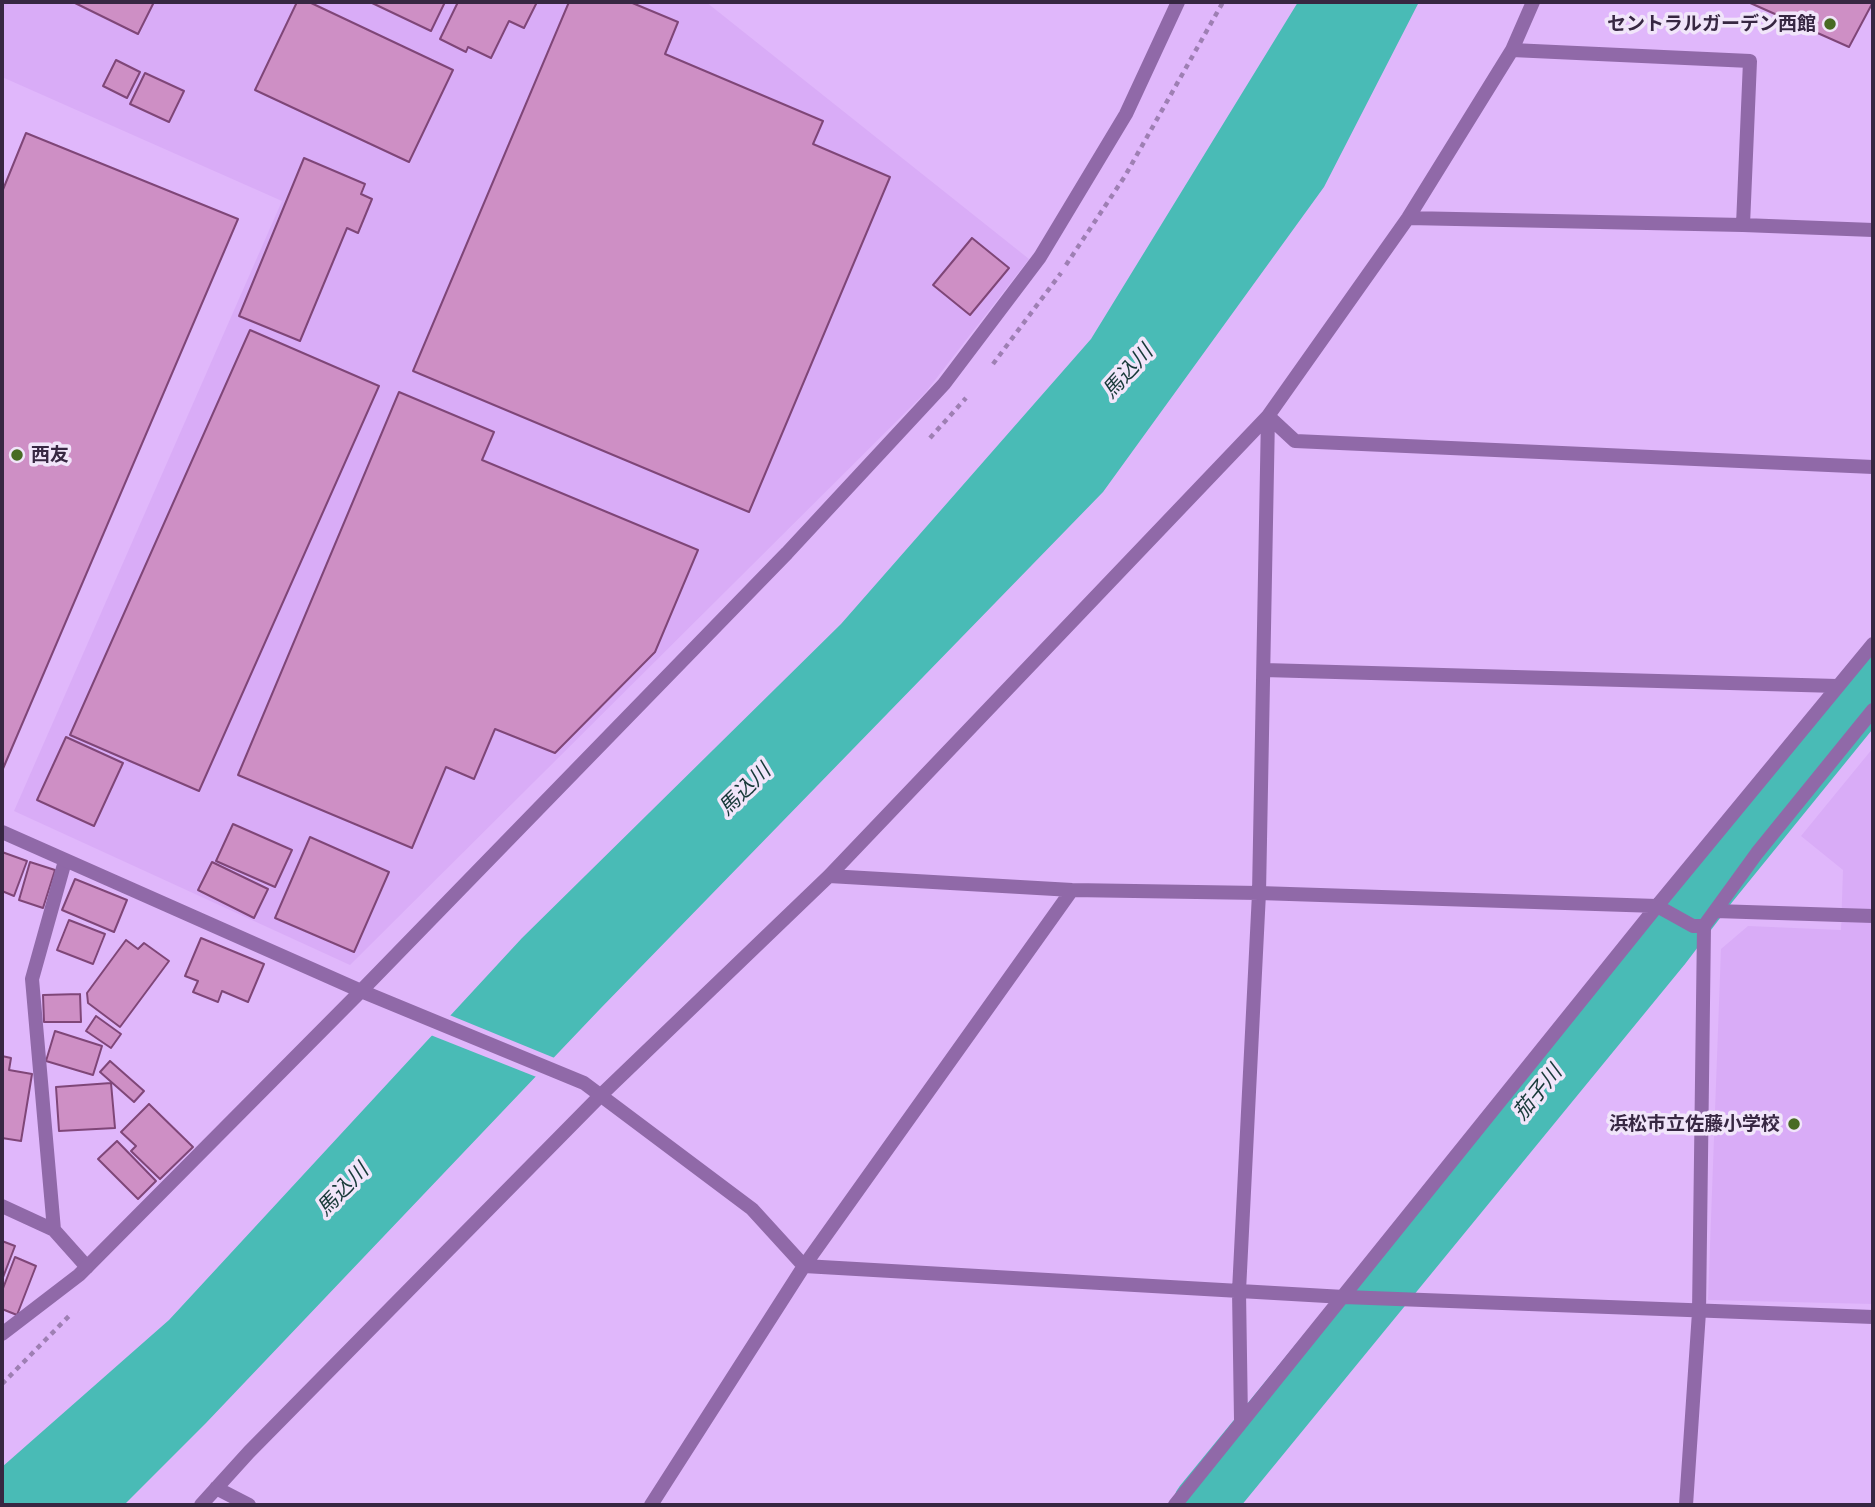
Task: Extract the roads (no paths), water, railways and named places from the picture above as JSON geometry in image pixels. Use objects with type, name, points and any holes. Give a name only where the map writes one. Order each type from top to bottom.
[{"type":"street","points":[[2,1334],[87,1267],[361,991],[787,553],[944,384],[1040,257],[1126,114],[1178,2]]},
{"type":"street","points":[[201,1505],[249,1452],[601,1096],[829,876],[1269,415],[1408,218],[1512,50],[1534,2]]},
{"type":"street","points":[[1512,50],[1750,61],[1742,225]]},
{"type":"street","points":[[1408,218],[1873,230]]},
{"type":"street","points":[[1269,415],[1295,441],[1873,467]]},
{"type":"street","points":[[1241,1420],[1239,1291],[1259,893],[1269,415]]},
{"type":"street","points":[[1175,1505],[1657,905],[1873,644]]},
{"type":"street","points":[[1264,670],[1837,686]]},
{"type":"street","points":[[1686,1505],[1699,1312],[1698,926],[1715,911],[1757,853],[1873,710]]},
{"type":"street","points":[[2,832],[361,991],[584,1083],[752,1209],[804,1266],[1406,1300],[1873,1317]]},
{"type":"street","points":[[54,1230],[32,979],[65,861]]},
{"type":"street","points":[[829,876],[1073,890],[1657,905],[1698,926]]},
{"type":"street","points":[[650,1505],[804,1266],[1073,890]]},
{"type":"street","points":[[1715,911],[1873,916]]},
{"type":"street","points":[[2,1206],[54,1230],[87,1267]]},
{"type":"street","points":[[216,1488],[249,1505]]},
{"type":"water","name":"馬込川","points":[[1298,2],[1419,2],[1324,187],[1103,492],[600,1009],[206,1423],[124,1505],[2,1505],[2,1467],[169,1320],[522,938],[841,624],[1091,339]]},
{"type":"waterway","name":"茄子川","points":[[1203,1505],[1661,946],[1873,681]]},
{"type":"place","name":"セントラルガーデン西館","points":[[1830,24]]},
{"type":"place","name":"西友","points":[[17,455]]},
{"type":"place","name":"浜松市立佐藤小学校","points":[[1794,1124]]}]
